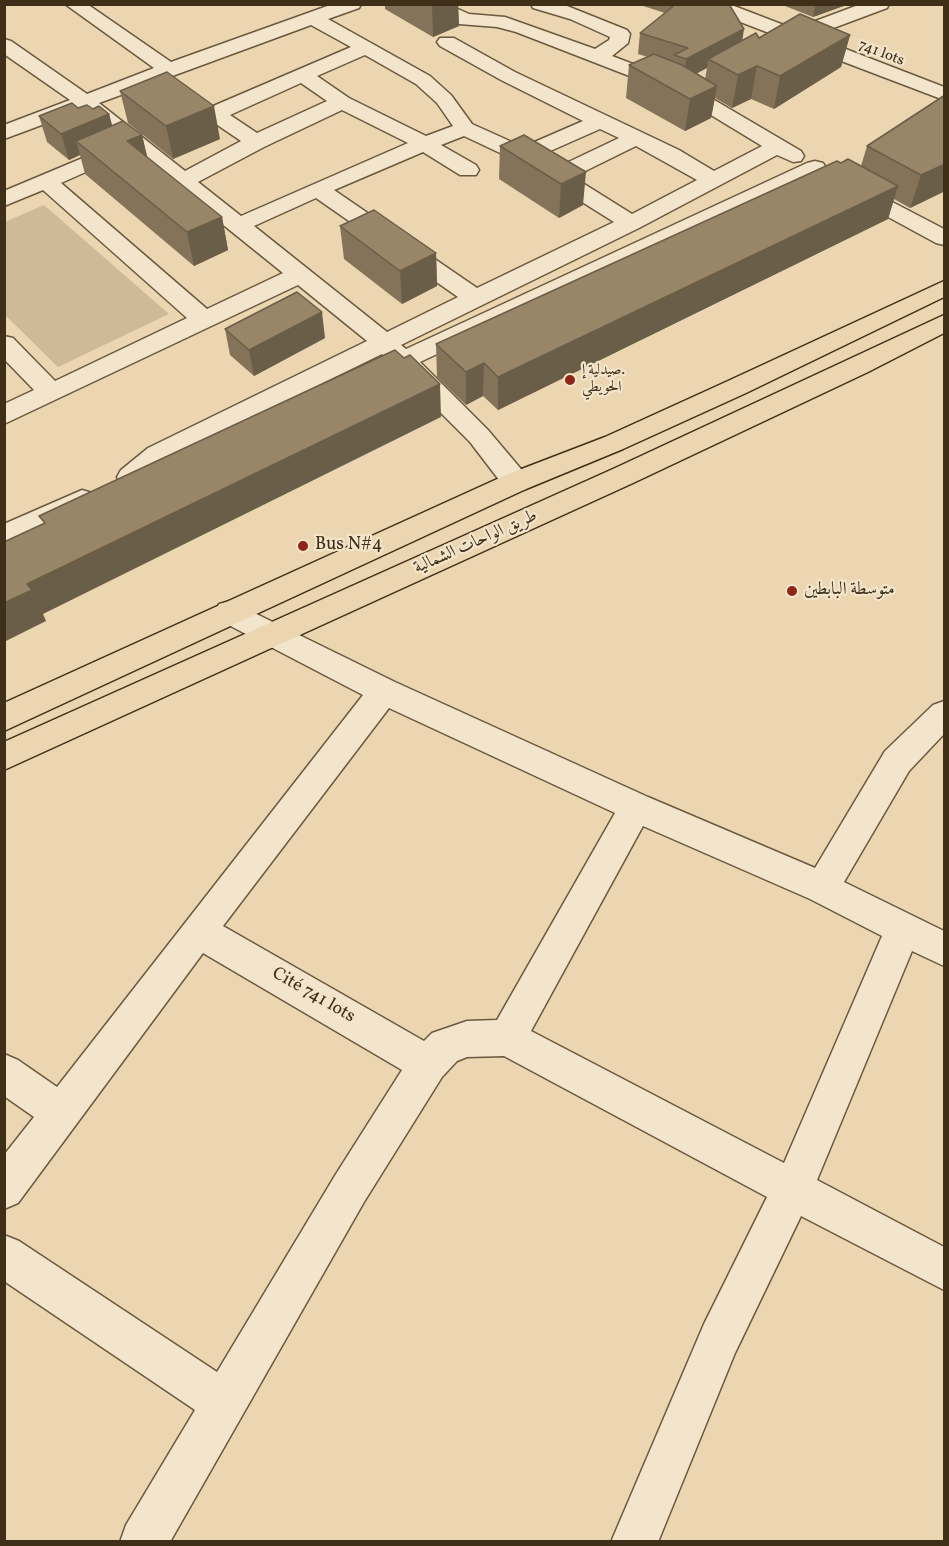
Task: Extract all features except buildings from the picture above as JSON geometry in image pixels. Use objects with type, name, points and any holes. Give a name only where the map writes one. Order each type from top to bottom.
[{"type":"main road","points":[[4,718],[516,482],[614,443],[842,339],[945,288]]},
{"type":"main road","name":"طريق الواحات الشمالية","points":[[4,757],[623,476],[860,366],[945,323]]},
{"type":"street","points":[[75,4],[169,69]]},
{"type":"street","points":[[4,133],[169,69],[352,4]]},
{"type":"street","points":[[430,4],[466,20],[498,21],[685,91],[777,147],[945,238]]},
{"type":"street","points":[[394,62],[498,21],[517,4]]},
{"type":"street","points":[[540,4],[577,15],[620,34],[618,43],[597,57]]},
{"type":"street","points":[[711,4],[803,32],[945,94]]},
{"type":"street","name":"741 lots","points":[[750,4],[803,32],[945,79]]},
{"type":"street","points":[[764,48],[880,4]]},
{"type":"street","points":[[313,18],[394,62],[435,91],[465,128],[523,155],[631,223]]},
{"type":"street","points":[[447,42],[507,76],[602,120],[713,180]]},
{"type":"street","points":[[4,45],[14,63],[84,102],[385,343],[479,436],[516,482]]},
{"type":"street","points":[[256,142],[220,118],[218,111],[366,48]]},
{"type":"street","points":[[685,91],[712,74]]},
{"type":"street","points":[[302,75],[342,102],[427,144],[468,170]]},
{"type":"street","points":[[183,181],[256,142],[342,102]]},
{"type":"street","points":[[523,155],[602,120]]},
{"type":"street","points":[[239,225],[317,189],[465,128]]},
{"type":"street","points":[[557,176],[636,138]]},
{"type":"street","points":[[4,199],[135,142]]},
{"type":"street","points":[[114,485],[158,455],[195,435],[631,223],[777,147]]},
{"type":"street","points":[[10,524],[204,452],[815,168]]},
{"type":"street","points":[[47,182],[203,319]]},
{"type":"street","points":[[317,189],[475,298]]},
{"type":"street","points":[[4,415],[301,274]]},
{"type":"street","points":[[4,344],[51,392]]},
{"type":"street","points":[[230,612],[272,636],[384,691],[636,807],[822,888],[945,949]]},
{"type":"street","points":[[4,1189],[198,931],[384,691]]},
{"type":"street","points":[[822,888],[897,761],[945,714]]},
{"type":"street","points":[[507,1038],[636,807]]},
{"type":"street","points":[[634,1542],[719,1339],[794,1187],[903,930]]},
{"type":"street","name":"Cité 741 lots","points":[[198,931],[428,1064]]},
{"type":"street","points":[[143,1542],[222,1402],[428,1064],[445,1046],[467,1039],[507,1038],[794,1187],[945,1269]]},
{"type":"street","points":[[4,1073],[61,1113]]},
{"type":"street","points":[[4,1256],[222,1402]]},
{"type":"shaded area","points":[[44,205],[169,314],[58,367],[5,315],[5,222]]},
{"type":"place","name":"صيدلية إ. الحويطي","points":[[570,380]]},
{"type":"place","name":"Bus N#4","points":[[303,546]]},
{"type":"place","name":"متوسطة البابطين","points":[[792,591]]}]
